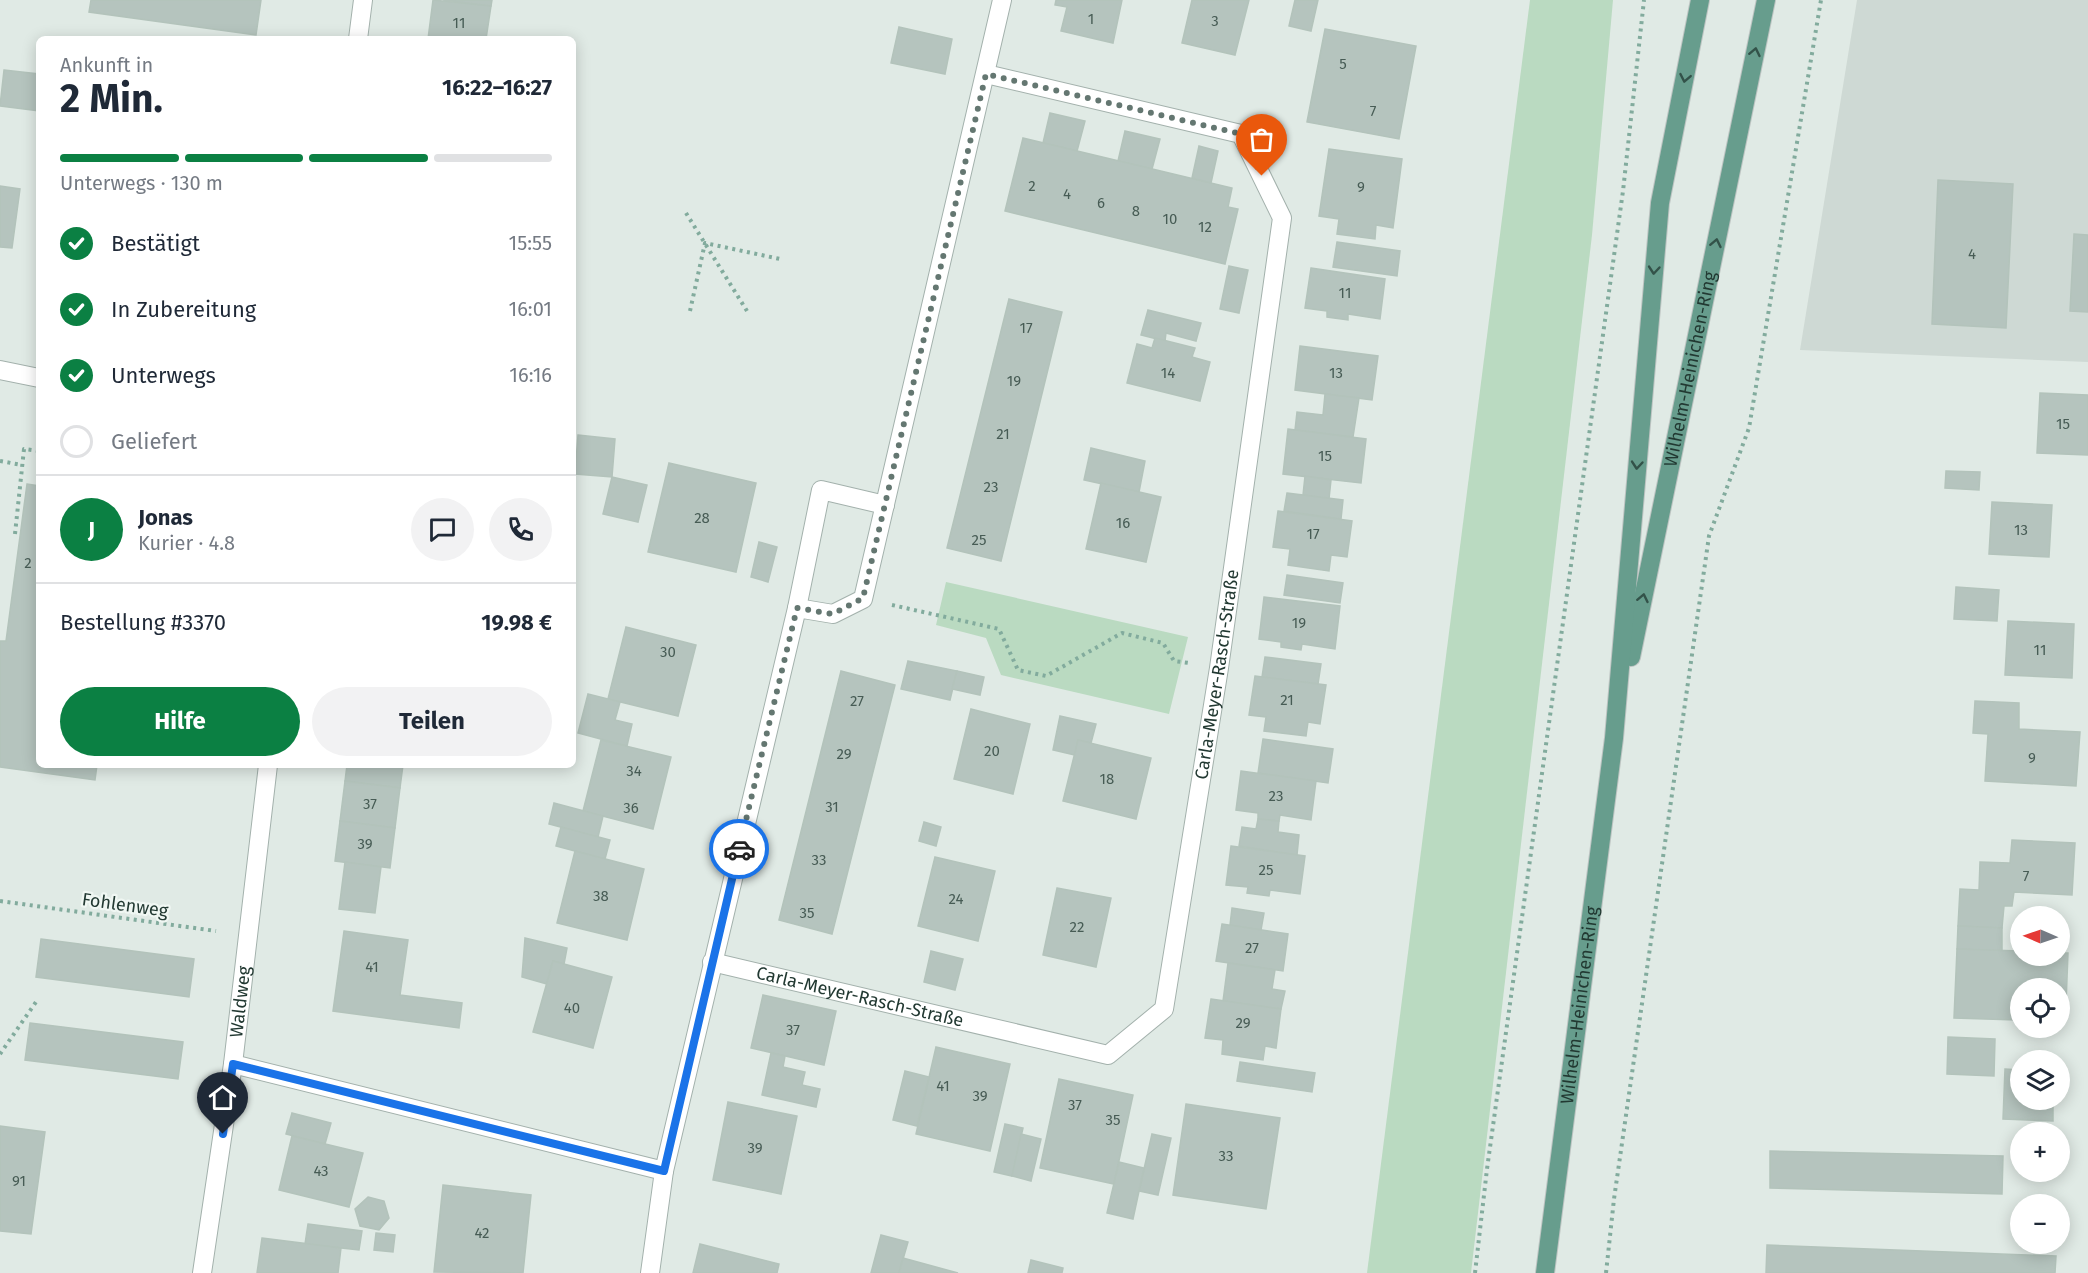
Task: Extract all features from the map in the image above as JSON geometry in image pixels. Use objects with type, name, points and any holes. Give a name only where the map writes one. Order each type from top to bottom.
[{"type":"main road","name":"Wilhelm-Heinichen-Ring","points":[[1545,1273],[1614,738],[1660,204],[1700,0]]},
{"type":"main road","name":"Wilhelm-Heinichen-Ring","points":[[1614,738],[1766,0]]},
{"type":"street","points":[[358,36],[363,0]]},
{"type":"street","points":[[797,608],[833,614],[863,598],[1002,0]]},
{"type":"street","name":"Carla-Meyer-Rasch-Straße","points":[[712,962],[1108,1055],[1164,1009],[1219,668],[1282,218],[1241,134],[986,74]]},
{"type":"street","points":[[0,370],[36,377]]},
{"type":"street","points":[[650,1273],[664,1171],[797,608],[821,490],[885,505]]},
{"type":"street","name":"Waldweg","points":[[202,1273],[233,1064],[268,768]]},
{"type":"street","points":[[233,1064],[664,1171]]},
{"type":"path","points":[[1475,1273],[1487,1169],[1623,191],[1644,0]]},
{"type":"path","points":[[1606,1273],[1709,536],[1749,428],[1821,0]]},
{"type":"path","points":[[686,213],[747,311]]},
{"type":"path","points":[[705,243],[780,259]]},
{"type":"path","points":[[690,311],[705,243]]},
{"type":"path","points":[[15,534],[24,449],[36,451]]},
{"type":"path","points":[[0,461],[22,465]]},
{"type":"path","points":[[863,598],[999,629],[1018,670],[1046,675],[1122,633],[1163,643],[1174,661],[1219,668]]},
{"type":"path","name":"Fohlenweg","points":[[0,901],[247,935]]},
{"type":"path","points":[[0,1054],[36,1002]]},
{"type":"shaded area","points":[[1857,0],[2088,0],[2088,362],[1800,350]]},
{"type":"green space","points":[[1530,0],[1613,0],[1592,235],[1471,1273],[1367,1273]]},
{"type":"green space","points":[[946,582],[1188,637],[1169,714],[1001,675],[986,638],[936,625]]},
{"type":"building","points":[[91,0],[261,0],[256,35],[89,12]]},
{"type":"building","points":[[433,0],[491,6],[486,36],[428,36]]},
{"type":"building","points":[[443,0],[492,0],[491,6]]},
{"type":"building","points":[[1056,0],[1122,0],[1113,43],[1061,31],[1067,7],[1055,5]]},
{"type":"building","points":[[1192,0],[1249,0],[1235,55],[1182,43]]},
{"type":"building","points":[[1295,0],[1318,0],[1311,31],[1289,26]]},
{"type":"building","points":[[899,27],[952,39],[945,74],[891,63]]},
{"type":"building","points":[[1325,29],[1416,46],[1399,139],[1307,122]]},
{"type":"building","points":[[4,70],[36,74],[36,111],[0,106]]},
{"type":"building","points":[[1050,113],[1085,121],[1077,151],[1043,143]]},
{"type":"building","points":[[1125,131],[1160,139],[1152,169],[1118,161]]},
{"type":"building","points":[[1023,138],[1232,188],[1228,207],[1238,209],[1225,264],[1005,211]]},
{"type":"building","points":[[1199,146],[1218,151],[1211,183],[1192,178]]},
{"type":"building","points":[[1329,149],[1402,159],[1393,228],[1376,225],[1375,239],[1337,234],[1339,219],[1319,216]]},
{"type":"building","points":[[1938,180],[2013,184],[2006,328],[1932,324]]},
{"type":"building","points":[[0,186],[20,189],[12,248],[0,247]]},
{"type":"building","points":[[2074,234],[2088,235],[2088,312],[2070,311]]},
{"type":"building","points":[[1337,242],[1400,251],[1397,276],[1333,267]]},
{"type":"building","points":[[1229,266],[1248,270],[1239,313],[1220,309]]},
{"type":"building","points":[[1311,268],[1385,279],[1380,319],[1348,314],[1348,320],[1327,317],[1327,311],[1305,308]]},
{"type":"building","points":[[1009,299],[1062,312],[1001,561],[947,548]]},
{"type":"building","points":[[1148,310],[1201,323],[1196,341],[1166,333],[1165,341],[1141,335]]},
{"type":"building","points":[[1155,338],[1195,348],[1192,357],[1210,362],[1200,401],[1127,383],[1137,344],[1152,348]]},
{"type":"building","points":[[1300,346],[1378,356],[1372,400],[1295,390]]},
{"type":"building","points":[[2040,393],[2088,395],[2088,455],[2037,453]]},
{"type":"building","points":[[1325,394],[1359,398],[1353,437],[1295,430],[1297,412],[1323,415]]},
{"type":"building","points":[[1288,429],[1366,439],[1361,483],[1283,474]]},
{"type":"building","points":[[578,435],[615,439],[612,477],[576,474]]},
{"type":"building","points":[[1091,448],[1145,461],[1139,492],[1084,480]]},
{"type":"building","points":[[669,463],[756,483],[736,572],[648,552]]},
{"type":"building","points":[[1946,471],[1980,472],[1979,490],[1945,488]]},
{"type":"building","points":[[1305,476],[1331,480],[1329,499],[1303,495]]},
{"type":"building","points":[[612,477],[647,485],[638,522],[603,514]]},
{"type":"building","points":[[1101,483],[1161,497],[1146,562],[1086,549]]},
{"type":"building","points":[[27,484],[36,486],[36,768],[97,768],[95,780],[0,767],[0,641],[6,641]]},
{"type":"building","points":[[1287,493],[1343,500],[1341,519],[1284,511]]},
{"type":"building","points":[[1992,502],[2052,505],[2049,557],[1989,554]]},
{"type":"building","points":[[1278,511],[1352,521],[1347,557],[1331,555],[1329,571],[1288,565],[1290,549],[1273,547]]},
{"type":"building","points":[[759,542],[777,547],[768,582],[751,577]]},
{"type":"building","points":[[1287,575],[1343,583],[1340,603],[1284,595]]},
{"type":"building","points":[[1956,587],[1999,590],[1997,621],[1954,619]]},
{"type":"building","points":[[1264,597],[1340,606],[1335,649],[1302,644],[1301,650],[1281,647],[1281,642],[1259,639]]},
{"type":"building","points":[[2008,621],[2074,624],[2072,678],[2005,675]]},
{"type":"building","points":[[626,627],[696,645],[678,716],[608,699]]},
{"type":"building","points":[[1265,657],[1321,664],[1318,684],[1262,677]]},
{"type":"building","points":[[908,661],[957,671],[950,700],[901,689]]},
{"type":"building","points":[[841,671],[895,685],[832,934],[779,920]]},
{"type":"building","points":[[957,671],[984,677],[980,695],[952,689]]},
{"type":"building","points":[[1255,676],[1326,685],[1320,724],[1308,722],[1306,736],[1264,731],[1266,717],[1249,715]]},
{"type":"building","points":[[588,694],[620,702],[615,720],[632,724],[627,746],[578,733]]},
{"type":"building","points":[[1975,701],[2019,703],[2019,729],[2080,732],[2076,786],[1985,781],[1988,734],[1973,733]]},
{"type":"building","points":[[971,709],[1030,724],[1013,794],[954,779]]},
{"type":"building","points":[[1060,716],[1096,724],[1091,743],[1078,740],[1075,755],[1053,750]]},
{"type":"building","points":[[1263,739],[1333,749],[1328,783],[1258,773]]},
{"type":"building","points":[[601,740],[671,757],[653,829],[583,811]]},
{"type":"building","points":[[1078,740],[1151,758],[1136,819],[1063,801]]},
{"type":"building","points":[[347,768],[403,768],[400,788],[345,781]]},
{"type":"building","points":[[1241,771],[1316,781],[1311,820],[1280,815],[1279,821],[1258,819],[1258,813],[1236,810]]},
{"type":"building","points":[[345,781],[400,788],[395,828],[340,821]]},
{"type":"building","points":[[554,803],[603,816],[598,837],[549,824]]},
{"type":"building","points":[[1258,819],[1279,821],[1278,832],[1299,835],[1297,855],[1239,846],[1242,827],[1256,829]]},
{"type":"building","points":[[340,821],[395,828],[390,868],[335,861]]},
{"type":"building","points":[[924,822],[941,827],[936,846],[919,841]]},
{"type":"building","points":[[561,827],[610,840],[605,859],[556,846]]},
{"type":"building","points":[[2012,840],[2075,843],[2072,895],[2014,892],[2012,906],[2004,906],[2002,928],[1958,926],[1960,889],[1979,890],[1980,862],[2010,863]]},
{"type":"building","points":[[1231,846],[1305,856],[1300,894],[1270,890],[1269,896],[1247,893],[1248,887],[1226,885]]},
{"type":"building","points":[[575,851],[644,869],[627,940],[557,923]]},
{"type":"building","points":[[935,857],[995,871],[978,941],[918,926]]},
{"type":"building","points":[[345,862],[381,867],[375,913],[339,909]]},
{"type":"building","points":[[1057,888],[1111,898],[1096,967],[1043,955]]},
{"type":"building","points":[[1232,908],[1264,913],[1261,930],[1230,925]]},
{"type":"building","points":[[1222,924],[1288,934],[1283,971],[1216,961]]},
{"type":"building","points":[[1958,926],[2002,928],[2002,951],[1957,949]]},
{"type":"building","points":[[344,931],[408,940],[400,995],[462,1003],[459,1028],[333,1011]]},
{"type":"building","points":[[525,938],[567,948],[564,964],[553,961],[547,984],[522,977]]},
{"type":"building","points":[[41,939],[194,959],[189,997],[36,977]]},
{"type":"building","points":[[1957,949],[2010,951],[2010,966],[2067,966],[2067,978],[2010,978],[2010,1020],[1954,1018]]},
{"type":"building","points":[[931,951],[963,959],[955,990],[924,982]]},
{"type":"building","points":[[553,961],[612,977],[593,1048],[533,1032]]},
{"type":"building","points":[[1228,963],[1275,970],[1272,989],[1285,991],[1281,1009],[1223,1001]]},
{"type":"building","points":[[763,995],[836,1011],[824,1065],[751,1048]]},
{"type":"building","points":[[1211,999],[1281,1009],[1276,1048],[1265,1046],[1263,1060],[1222,1054],[1223,1040],[1205,1038]]},
{"type":"building","points":[[30,1023],[183,1042],[178,1079],[25,1060]]},
{"type":"building","points":[[1948,1037],[1995,1039],[1994,1076],[1947,1074]]},
{"type":"building","points":[[936,1047],[1010,1064],[990,1151],[916,1134]]},
{"type":"building","points":[[771,1053],[785,1056],[783,1067],[805,1072],[802,1085],[820,1089],[816,1107],[762,1095]]},
{"type":"building","points":[[1240,1062],[1315,1073],[1312,1092],[1237,1081]]},
{"type":"building","points":[[2005,1069],[2010,1069],[2010,1110],[2053,1110],[2053,1121],[2003,1119]]},
{"type":"building","points":[[905,1071],[929,1077],[917,1126],[893,1120]]},
{"type":"building","points":[[1059,1079],[1133,1095],[1114,1184],[1040,1168]]},
{"type":"building","points":[[728,1102],[797,1116],[781,1194],[713,1180]]},
{"type":"building","points":[[1186,1104],[1280,1118],[1266,1209],[1173,1195]]},
{"type":"building","points":[[292,1113],[331,1123],[325,1144],[286,1134]]},
{"type":"building","points":[[1005,1124],[1023,1128],[1012,1176],[994,1172]]},
{"type":"building","points":[[0,1126],[45,1132],[31,1234],[0,1231]]},
{"type":"building","points":[[1021,1134],[1041,1139],[1031,1181],[1012,1176]]},
{"type":"building","points":[[1152,1134],[1171,1138],[1158,1195],[1139,1191]]},
{"type":"building","points":[[292,1136],[363,1153],[349,1207],[279,1190]]},
{"type":"building","points":[[1770,1151],[2003,1156],[2002,1194],[1770,1188]]},
{"type":"building","points":[[1119,1162],[1144,1168],[1133,1219],[1107,1213]]},
{"type":"building","points":[[443,1185],[531,1195],[523,1273],[434,1272]]},
{"type":"building","points":[[368,1197],[384,1201],[389,1218],[379,1230],[360,1226],[355,1209]]},
{"type":"building","points":[[308,1224],[362,1231],[359,1250],[305,1244]]},
{"type":"building","points":[[376,1233],[395,1235],[393,1252],[374,1250]]},
{"type":"building","points":[[881,1235],[908,1242],[899,1273],[871,1273]]},
{"type":"building","points":[[262,1238],[341,1248],[338,1273],[257,1273]]},
{"type":"building","points":[[700,1244],[779,1264],[777,1273],[693,1273]]},
{"type":"building","points":[[1767,1245],[2056,1256],[2055,1273],[1766,1273]]},
{"type":"building","points":[[903,1258],[958,1273],[899,1273]]},
{"type":"building","points":[[1031,1260],[1063,1268],[1062,1273],[1028,1273]]},
{"type":"way so far","points":[[739,849],[797,608],[833,614],[863,598],[986,74],[1241,134],[1262,176]]},
{"type":"route","points":[[223,1134],[233,1064],[664,1171],[739,849]]}]
